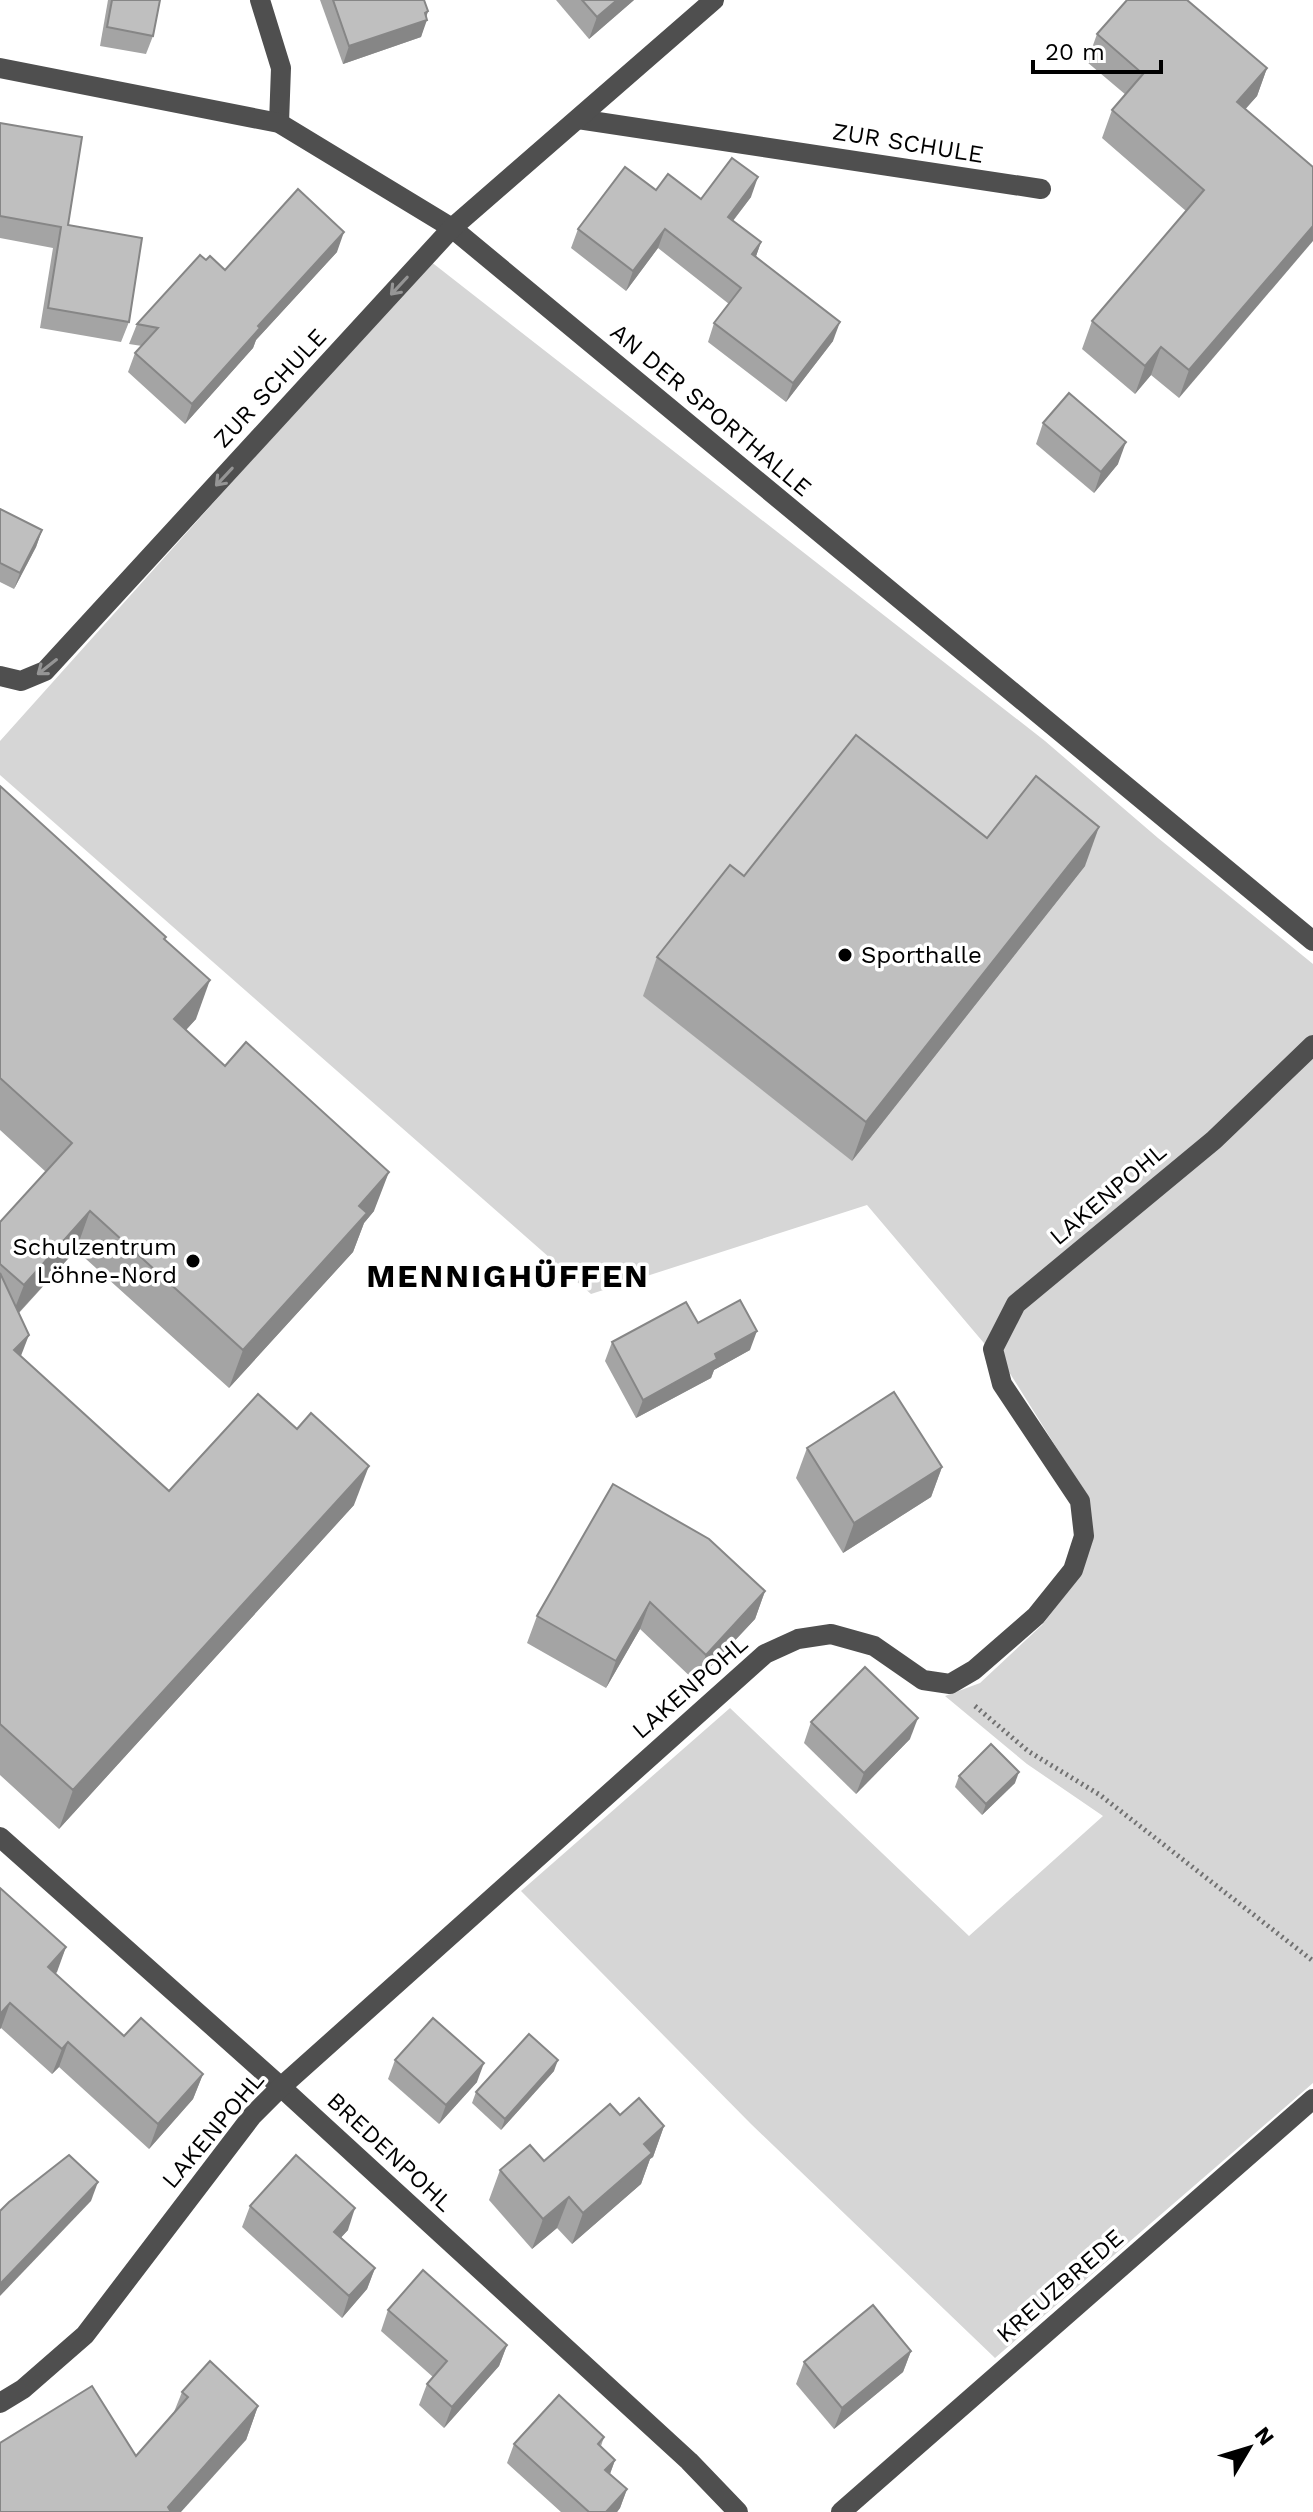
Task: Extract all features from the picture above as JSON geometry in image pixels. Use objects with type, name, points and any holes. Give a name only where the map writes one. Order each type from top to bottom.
[{"type":"street","points":[[260,0],[281,68],[279,123]]},
{"type":"street","name":"ZUR SCHULE","points":[[0,676],[21,681],[45,671],[452,228],[714,0]]},
{"type":"street","name":"AN DER SPORTHALLE","points":[[0,68],[279,123],[452,228],[1313,941]]},
{"type":"street","name":"ZUR SCHULE","points":[[578,119],[1041,189]]},
{"type":"street","name":"LAKENPOHL","points":[[0,2403],[23,2389],[85,2335],[252,2116],[281,2087],[765,1654],[798,1639],[831,1634],[874,1646],[923,1680],[950,1684],[974,1670],[1036,1616],[1073,1570],[1084,1536],[1080,1501],[1002,1384],[993,1349],[1016,1304],[1214,1140],[1313,1045]]},
{"type":"street","name":"BREDENPOHL","points":[[0,1837],[281,2087],[689,2461],[738,2512]]},
{"type":"street","name":"KREUZBREDE","points":[[841,2512],[1313,2099]]},
{"type":"path","points":[[950,1684],[1028,1751],[1100,1795],[1313,1961]]},
{"type":"shaded area","points":[[430,261],[1045,741],[1313,964],[1313,2083],[995,2358],[751,2124],[521,1891],[730,1708],[969,1936],[1103,1816],[1027,1764],[945,1696],[980,1683],[1042,1625],[1080,1576],[1083,1490],[1011,1375],[867,1205],[591,1294],[0,775],[0,741]]},
{"type":"building","points":[[112,0],[160,0],[153,36],[107,27]]},
{"type":"building","points":[[333,0],[424,0],[427,20],[349,46]]},
{"type":"building","points":[[582,0],[617,0],[597,17]]},
{"type":"building","points":[[1127,0],[1187,0],[1267,68],[1237,102],[1313,167],[1313,226],[1189,370],[1161,347],[1145,366],[1092,321],[1204,190],[1112,110],[1143,74],[1097,34]]},
{"type":"building","points":[[0,123],[82,137],[68,225],[142,238],[129,322],[48,308],[61,227],[0,216]]},
{"type":"building","points":[[732,158],[758,177],[728,217],[761,242],[752,254],[840,322],[793,383],[714,323],[741,288],[665,229],[633,271],[578,229],[625,167],[656,190],[668,174],[701,199]]},
{"type":"building","points":[[298,189],[344,232],[192,404],[135,353],[158,328],[137,324],[200,255],[206,260],[210,256],[225,270]]},
{"type":"building","points":[[1069,393],[1126,442],[1101,472],[1043,423]]},
{"type":"building","points":[[0,509],[42,530],[20,573],[0,563]]},
{"type":"building","name":"Sporthalle","points":[[856,735],[987,838],[1036,776],[1099,827],[866,1122],[657,957],[730,865],[744,876]]},
{"type":"building","points":[[0,786],[210,980],[174,1019],[225,1066],[246,1042],[389,1172],[359,1206],[367,1213],[243,1350],[90,1211],[24,1285],[0,1264],[0,1222],[72,1143],[0,1078]]},
{"type":"building","points":[[0,1273],[29,1335],[14,1350],[169,1491],[258,1394],[297,1429],[311,1413],[369,1466],[73,1790],[0,1724]]},
{"type":"building","points":[[740,1300],[757,1331],[715,1354],[717,1359],[643,1400],[612,1342],[686,1302],[698,1323]]},
{"type":"building","points":[[894,1392],[942,1467],[854,1523],[807,1448]]},
{"type":"building","points":[[613,1484],[709,1539],[765,1591],[706,1655],[650,1602],[616,1661],[537,1616]]},
{"type":"building","points":[[865,1667],[918,1718],[864,1773],[811,1722]]},
{"type":"building","points":[[991,1744],[1019,1772],[986,1804],[959,1776]]},
{"type":"building","points":[[0,1888],[66,1947],[48,1967],[124,2036],[141,2018],[203,2074],[158,2124],[68,2042],[62,2049],[10,2003],[0,2014]]},
{"type":"building","points":[[433,2018],[484,2063],[446,2105],[395,2060]]},
{"type":"building","points":[[529,2034],[558,2060],[505,2119],[476,2092]]},
{"type":"building","points":[[639,2098],[664,2126],[644,2144],[652,2153],[583,2213],[569,2197],[543,2219],[500,2170],[530,2145],[544,2161],[610,2104],[620,2115]]},
{"type":"building","points":[[69,2155],[98,2182],[0,2284],[0,2211]]},
{"type":"building","points":[[296,2155],[355,2208],[334,2232],[375,2268],[349,2296],[250,2206]]},
{"type":"building","points":[[423,2270],[507,2345],[452,2407],[427,2384],[447,2361],[388,2310]]},
{"type":"building","points":[[873,2305],[911,2351],[842,2408],[804,2362]]},
{"type":"building","points":[[210,2361],[258,2406],[168,2507],[171,2512],[0,2512],[0,2443],[92,2386],[136,2456],[188,2397],[182,2392]]},
{"type":"building","points":[[559,2395],[604,2437],[598,2444],[615,2460],[605,2470],[627,2489],[606,2512],[589,2512],[514,2444]]},
{"type":"place","name":"Sporthalle","points":[[845,955]]},
{"type":"place","name":"Schulzentrum Löhne-Nord","points":[[193,1261]]},
{"type":"district","name":"MENNIGHÜFFEN","points":[[508,1276]]}]
